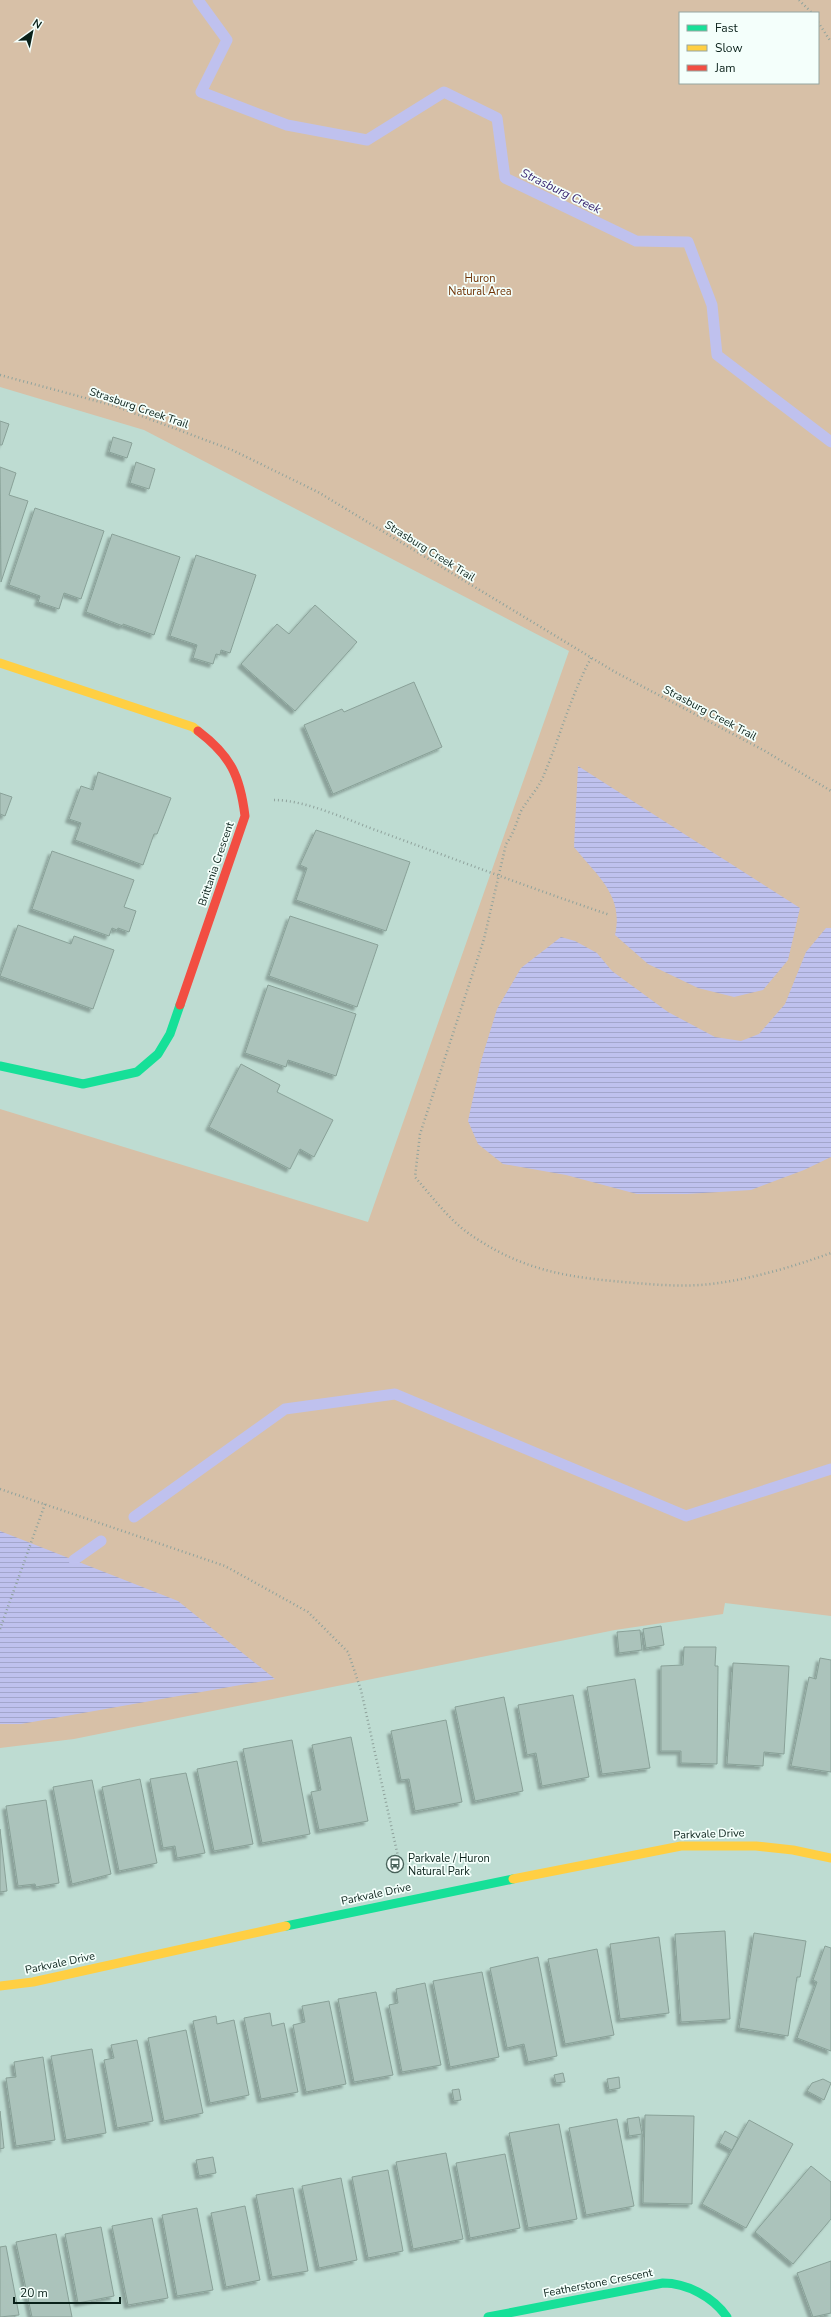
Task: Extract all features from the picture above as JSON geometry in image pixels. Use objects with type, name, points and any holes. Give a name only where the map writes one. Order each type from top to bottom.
[{"type":"street","name":"Brittania Crescent","points":[[0,663],[193,727],[214,742],[230,759],[242,787],[245,816],[170,1034],[158,1054],[137,1072],[112,1079],[84,1084],[0,1066]]},
{"type":"street","name":"Parkvale Drive","points":[[0,1986],[33,1982],[408,1899],[681,1846],[727,1844],[773,1846],[831,1858]]},
{"type":"street","name":"Featherstone Crescent","points":[[488,2317],[645,2285],[669,2283],[690,2289],[708,2299],[727,2317]]},
{"type":"path","points":[[800,0],[811,12]]},
{"type":"path","points":[[819,24],[831,42]]},
{"type":"path","name":"Strasburg Creek Trail","points":[[0,375],[115,406],[232,450],[318,492],[591,658],[765,751],[831,791]]},
{"type":"path","points":[[591,658],[576,686],[565,723],[542,779],[532,798],[525,805],[515,831],[506,844],[484,939],[420,1134],[415,1177],[446,1213],[475,1238],[510,1259],[552,1273],[601,1280],[668,1285],[710,1284],[799,1264],[831,1253]]},
{"type":"path","points":[[243,800],[284,800],[311,808],[499,877],[610,915]]},
{"type":"path","points":[[0,1488],[225,1566],[308,1612],[348,1652],[361,1690],[408,1899]]},
{"type":"path","points":[[0,1629],[45,1504]]},
{"type":"green space","name":"Huron Natural Area","points":[[0,0],[831,0],[831,1616],[725,1603],[723,1614],[615,1630],[74,1739],[0,1748],[0,1109],[368,1222],[569,651],[144,430],[0,387]]},
{"type":"water","points":[[578,766],[800,908],[788,960],[763,990],[734,997],[698,988],[648,964],[615,935],[617,921],[616,908],[612,897],[599,877],[574,847]]},
{"type":"water","points":[[826,928],[831,928],[831,1157],[804,1170],[751,1190],[687,1194],[637,1194],[566,1175],[503,1164],[478,1144],[468,1121],[481,1061],[497,1009],[521,968],[561,937],[575,941],[597,953],[612,971],[668,1012],[715,1037],[741,1041],[759,1034],[785,1004],[806,952]]},
{"type":"water","points":[[0,1531],[178,1601],[275,1679],[21,1724],[0,1724]]},
{"type":"building","points":[[0,421],[9,424],[2,445],[0,445]]},
{"type":"building","points":[[113,437],[132,443],[127,458],[109,452]]},
{"type":"building","points":[[136,462],[155,469],[149,489],[130,483]]},
{"type":"building","points":[[0,467],[16,473],[9,495],[28,501],[1,582]]},
{"type":"building","points":[[35,508],[104,531],[81,599],[64,593],[59,609],[38,602],[40,596],[9,585]]},
{"type":"building","points":[[112,534],[180,557],[154,635],[123,624],[123,626],[86,612]]},
{"type":"building","points":[[196,555],[256,575],[230,653],[221,650],[220,655],[216,654],[213,664],[193,658],[197,645],[170,636]]},
{"type":"building","points":[[315,605],[357,642],[295,711],[241,664],[277,624],[289,634]]},
{"type":"building","points":[[414,682],[442,747],[333,794],[304,725],[342,709],[344,712]]},
{"type":"building","points":[[98,772],[171,798],[157,834],[154,834],[143,865],[75,840],[81,823],[69,819],[81,786],[93,790]]},
{"type":"building","points":[[0,793],[12,797],[5,816],[0,814]]},
{"type":"building","points":[[316,830],[410,862],[386,931],[296,900],[307,868],[300,865]]},
{"type":"building","points":[[52,851],[134,880],[124,907],[136,911],[129,932],[118,928],[117,930],[112,928],[109,936],[32,909]]},
{"type":"building","points":[[290,916],[378,945],[357,1007],[269,976]]},
{"type":"building","points":[[18,925],[71,944],[74,936],[114,950],[93,1009],[0,976]]},
{"type":"building","points":[[268,985],[356,1014],[336,1076],[288,1060],[286,1067],[245,1053]]},
{"type":"building","points":[[241,1064],[280,1085],[277,1092],[333,1120],[314,1157],[300,1149],[290,1169],[209,1127]]},
{"type":"building","points":[[661,1626],[664,1645],[646,1648],[643,1629]]},
{"type":"building","points":[[640,1630],[642,1650],[619,1653],[617,1632]]},
{"type":"building","points":[[684,1647],[716,1647],[715,1666],[718,1666],[717,1764],[681,1763],[681,1751],[661,1751],[661,1666],[683,1665]]},
{"type":"building","points":[[820,1658],[831,1660],[831,1772],[791,1766],[809,1677],[816,1679]]},
{"type":"building","points":[[733,1663],[789,1666],[784,1754],[764,1752],[763,1766],[727,1764]]},
{"type":"building","points":[[635,1679],[650,1768],[602,1774],[587,1687]]},
{"type":"building","points":[[573,1695],[589,1777],[542,1786],[536,1753],[527,1755],[518,1705]]},
{"type":"building","points":[[504,1697],[523,1791],[475,1801],[455,1707]]},
{"type":"building","points":[[446,1720],[462,1802],[415,1811],[409,1779],[401,1780],[391,1731]]},
{"type":"building","points":[[351,1737],[368,1821],[319,1830],[311,1792],[321,1790],[312,1745]]},
{"type":"building","points":[[292,1740],[310,1834],[262,1843],[243,1749]]},
{"type":"building","points":[[237,1761],[253,1844],[214,1851],[197,1769]]},
{"type":"building","points":[[186,1773],[205,1853],[177,1858],[175,1846],[163,1848],[150,1779]]},
{"type":"building","points":[[140,1779],[157,1863],[119,1871],[102,1787]]},
{"type":"building","points":[[92,1780],[111,1874],[72,1884],[53,1787]]},
{"type":"building","points":[[46,1800],[59,1883],[36,1887],[35,1884],[18,1886],[6,1806]]},
{"type":"building","points":[[0,1829],[7,1891],[0,1892]]},
{"type":"building","points":[[725,1931],[730,2019],[681,2022],[675,1934]]},
{"type":"building","points":[[754,1933],[806,1941],[800,1977],[797,1977],[788,2036],[739,2028]]},
{"type":"building","points":[[659,1937],[669,2013],[620,2019],[610,1944]]},
{"type":"building","points":[[825,1946],[831,1948],[831,2051],[797,2038],[817,1982],[813,1980]]},
{"type":"building","points":[[597,1949],[614,2035],[565,2044],[548,1959]]},
{"type":"building","points":[[538,1957],[557,2056],[528,2062],[524,2044],[507,2048],[490,1968]]},
{"type":"building","points":[[482,1972],[499,2057],[450,2067],[433,1981]]},
{"type":"building","points":[[425,1983],[441,2065],[402,2072],[389,2005],[398,2003],[396,1989]]},
{"type":"building","points":[[376,1992],[393,2075],[354,2082],[338,1999]]},
{"type":"building","points":[[329,2001],[346,2084],[306,2092],[293,2025],[305,2022],[302,2006]]},
{"type":"building","points":[[270,2013],[272,2026],[284,2023],[298,2092],[261,2099],[244,2018]]},
{"type":"building","points":[[216,2016],[217,2024],[234,2020],[249,2095],[210,2103],[193,2021]]},
{"type":"building","points":[[186,2030],[203,2113],[164,2121],[148,2038]]},
{"type":"building","points":[[137,2040],[153,2121],[117,2128],[104,2060],[114,2058],[111,2045]]},
{"type":"building","points":[[92,2049],[106,2133],[66,2140],[51,2056]]},
{"type":"building","points":[[43,2057],[55,2140],[16,2146],[6,2078],[16,2077],[14,2062]]},
{"type":"building","points":[[563,2073],[565,2082],[556,2083],[554,2075]]},
{"type":"building","points":[[619,2077],[620,2088],[609,2090],[607,2079]]},
{"type":"building","points":[[823,2079],[831,2083],[824,2100],[807,2091],[812,2083]]},
{"type":"building","points":[[459,2089],[461,2100],[454,2101],[452,2090]]},
{"type":"building","points":[[0,2111],[4,2148],[0,2149]]},
{"type":"building","points":[[645,2115],[694,2116],[692,2204],[643,2203]]},
{"type":"building","points":[[639,2117],[642,2134],[629,2136],[627,2119]]},
{"type":"building","points":[[617,2119],[634,2206],[586,2215],[569,2128]]},
{"type":"building","points":[[749,2120],[793,2144],[746,2228],[702,2204]]},
{"type":"building","points":[[559,2124],[577,2219],[528,2228],[509,2133]]},
{"type":"building","points":[[725,2131],[738,2138],[732,2150],[719,2143]]},
{"type":"building","points":[[446,2153],[463,2239],[413,2249],[396,2162]]},
{"type":"building","points":[[505,2154],[520,2228],[470,2238],[456,2163]]},
{"type":"building","points":[[213,2157],[216,2173],[199,2176],[196,2160]]},
{"type":"building","points":[[811,2166],[831,2182],[831,2219],[793,2264],[755,2232]]},
{"type":"building","points":[[388,2170],[403,2251],[368,2258],[352,2177]]},
{"type":"building","points":[[341,2178],[357,2260],[319,2268],[302,2186]]},
{"type":"building","points":[[293,2188],[308,2271],[272,2277],[256,2195]]},
{"type":"building","points":[[245,2206],[260,2280],[226,2287],[211,2213]]},
{"type":"building","points":[[197,2208],[213,2290],[177,2296],[162,2215]]},
{"type":"building","points":[[152,2218],[168,2298],[128,2305],[112,2226]]},
{"type":"building","points":[[101,2227],[114,2296],[78,2303],[65,2234]]},
{"type":"building","points":[[56,2234],[72,2317],[32,2317],[16,2242]]},
{"type":"building","points":[[6,2246],[19,2315],[0,2317],[0,2247]]},
{"type":"building","points":[[831,2261],[831,2313],[813,2317],[797,2273]]},
{"type":"waterway","name":"Strasburg Creek","points":[[198,0],[227,40],[201,92],[287,125],[367,140],[444,92],[497,118],[505,178],[636,241],[688,242],[712,305],[717,355],[831,442]]},
{"type":"waterway","points":[[134,1517],[285,1409],[395,1394],[686,1516],[831,1469]]},
{"type":"waterway","points":[[74,1560],[101,1541]]},
{"type":"traffic: fast","points":[[0,1066],[83,1084],[137,1072],[158,1054],[170,1034],[180,1005]]},
{"type":"traffic: fast","points":[[286,1926],[513,1879]]},
{"type":"traffic: fast","points":[[488,2317],[663,2283],[690,2288],[699,2292],[714,2303],[727,2317]]},
{"type":"traffic: slow","points":[[0,663],[193,727],[198,731]]},
{"type":"traffic: slow","points":[[513,1879],[681,1846],[756,1846],[793,1850],[831,1858]]},
{"type":"traffic: slow","points":[[0,1986],[33,1982],[286,1926]]},
{"type":"traffic: jam","points":[[180,1005],[245,816],[240,789],[232,768],[219,749],[198,731]]},
{"type":"place","name":"Parkvale / Huron Natural Park","points":[[395,1864]]}]
